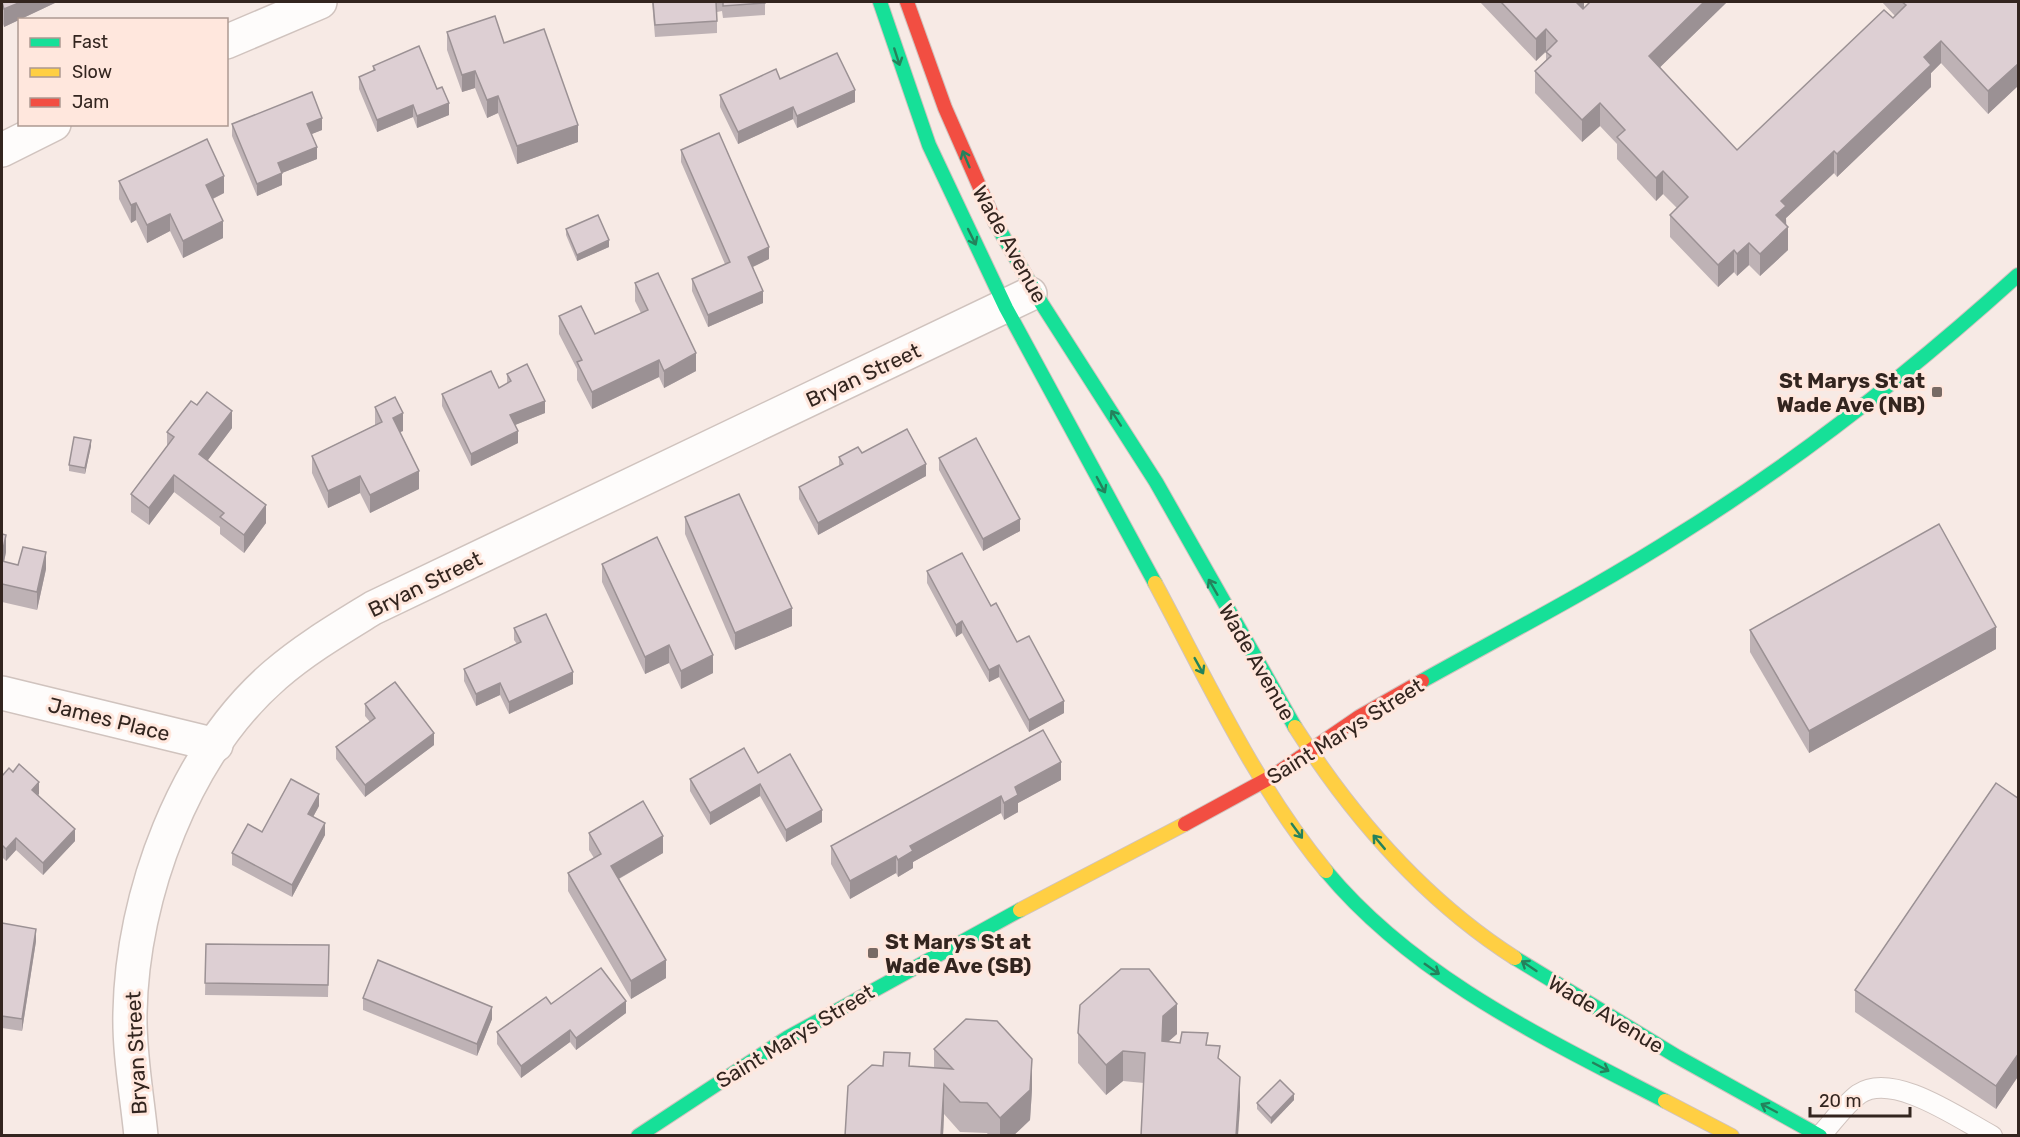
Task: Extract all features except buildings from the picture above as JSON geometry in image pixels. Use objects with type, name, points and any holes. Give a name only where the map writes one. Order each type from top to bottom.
[{"type":"main road","name":"Wade Avenue","points":[[880,2],[929,145],[1005,308],[1263,783],[1297,832],[1340,887],[1379,927],[1428,967],[1480,1002],[1732,1136]]},
{"type":"main road","name":"Wade Avenue","points":[[907,2],[969,167],[996,225],[1035,292],[1156,482],[1214,589],[1310,752],[1356,815],[1392,858],[1437,901],[1545,977],[1706,1075],[1820,1136]]},
{"type":"main road","name":"Saint Marys Street","points":[[638,1136],[798,1030],[1263,783],[1370,710],[1633,563],[1768,477],[1895,383],[1954,334],[2019,275]]},
{"type":"street","points":[[228,41],[320,2]]},
{"type":"street","points":[[2,150],[50,126]]},
{"type":"street","name":"Bryan Street","points":[[141,1136],[130,1015],[132,969],[142,912],[156,859],[177,808],[216,745],[241,710],[274,675],[320,640],[373,608],[1035,292]]},
{"type":"street","name":"James Place","points":[[2,693],[216,745]]},
{"type":"lane","points":[[1820,1136],[1859,1094],[1878,1088],[1902,1088],[1992,1136]]},
{"type":"traffic: fast","points":[[880,2],[929,145],[1006,308],[1155,583]]},
{"type":"traffic: fast","points":[[995,222],[1042,304],[1156,482],[1295,727]]},
{"type":"traffic: fast","points":[[1422,681],[1619,571],[1771,474],[1898,378],[2018,275]]},
{"type":"traffic: fast","points":[[1326,871],[1361,909],[1399,943],[1440,974],[1528,1028],[1665,1101]]},
{"type":"traffic: fast","points":[[638,1136],[787,1038],[1020,910]]},
{"type":"traffic: fast","points":[[1515,958],[1676,1056],[1820,1136]]},
{"type":"traffic: slow","points":[[1155,583],[1254,768],[1300,838],[1326,871]]},
{"type":"traffic: slow","points":[[1295,727],[1341,793],[1392,854],[1450,910],[1515,958]]},
{"type":"traffic: slow","points":[[1020,910],[1185,824]]},
{"type":"traffic: slow","points":[[1665,1101],[1732,1136]]},
{"type":"traffic: jam","points":[[907,2],[945,108],[995,222]]},
{"type":"traffic: jam","points":[[1185,824],[1273,776],[1359,717],[1422,681]]},
{"type":"place","name":"St Marys St at Wade Ave (NB)","points":[[1937,392]]},
{"type":"place","name":"St Marys St at Wade Ave (SB)","points":[[873,953]]}]
